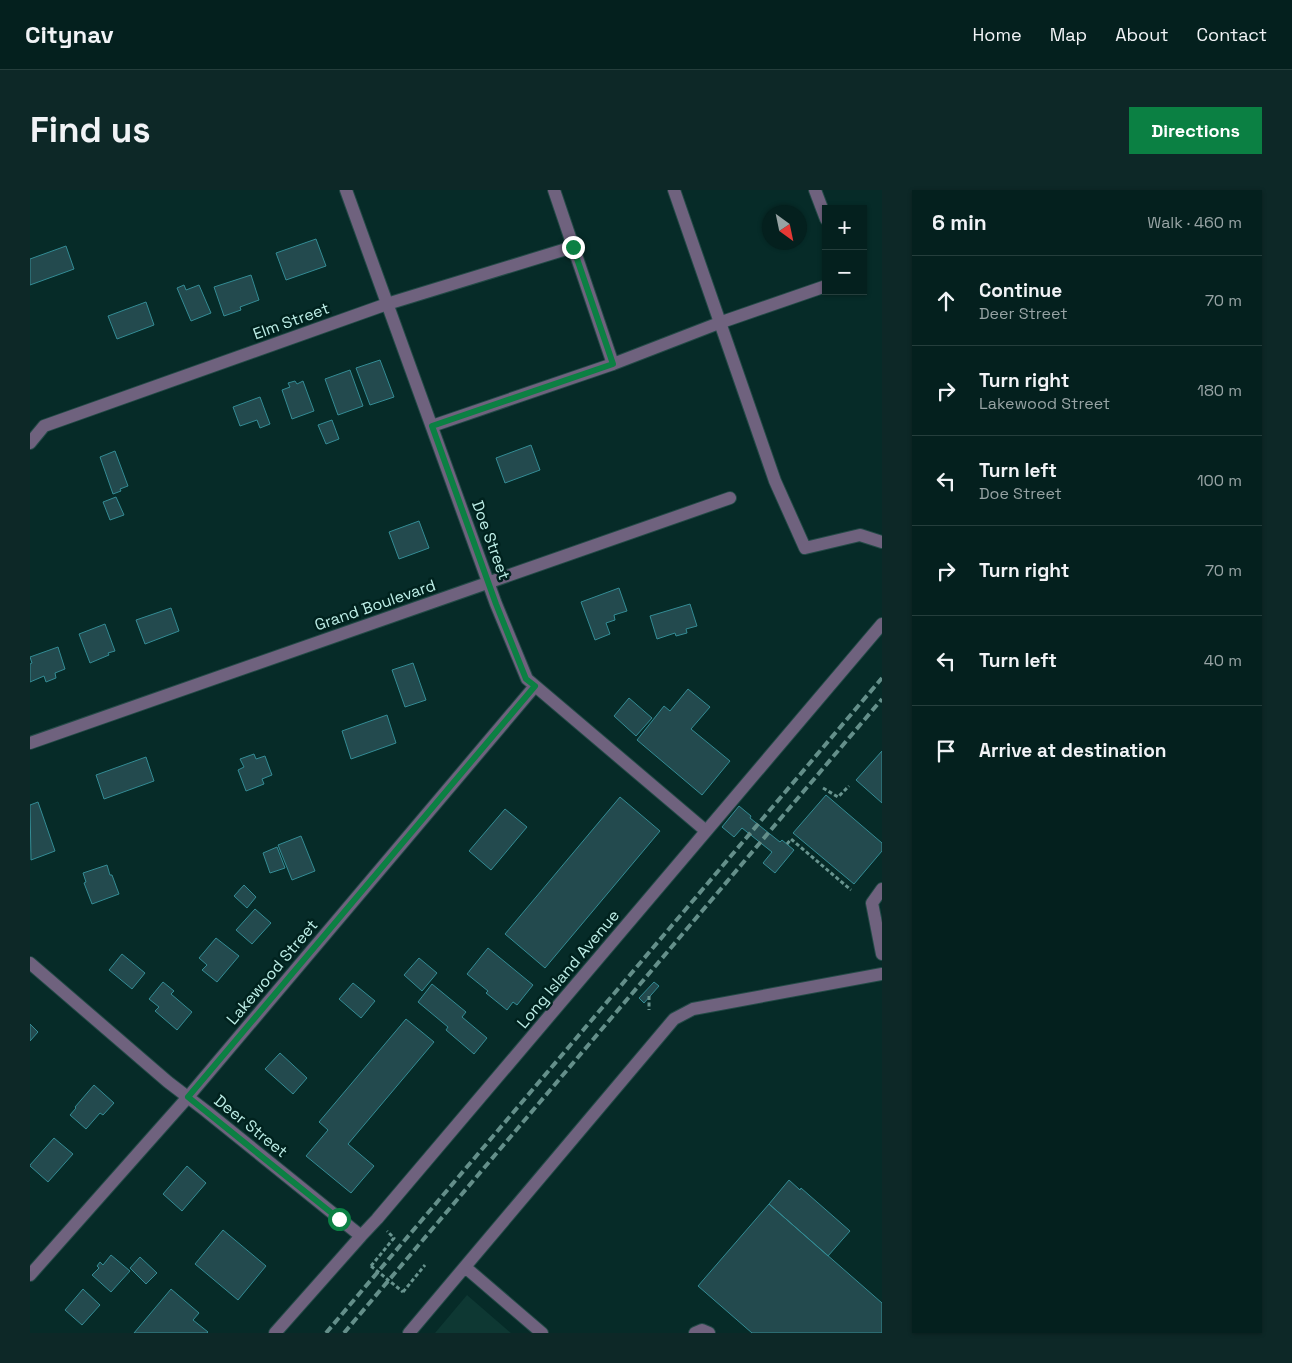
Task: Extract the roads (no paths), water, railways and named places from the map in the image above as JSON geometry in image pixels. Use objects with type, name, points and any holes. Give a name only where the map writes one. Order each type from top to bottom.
[{"type":"street","name":"Doe Street","points":[[346,190],[386,304],[526,679],[706,831]]},
{"type":"street","points":[[554,190],[613,364]]},
{"type":"street","points":[[674,190],[775,481],[805,548],[860,535],[882,542]]},
{"type":"street","points":[[815,190],[822,208]]},
{"type":"street","name":"Elm Street","points":[[30,443],[44,426],[386,304],[573,247]]},
{"type":"street","points":[[432,426],[613,364],[720,323],[822,287]]},
{"type":"street","name":"Grand Boulevard","points":[[30,743],[730,498]]},
{"type":"street","name":"Long Island Avenue","points":[[275,1333],[377,1219],[882,624]]},
{"type":"street","name":"Lakewood Street","points":[[30,1275],[188,1097],[535,686]]},
{"type":"street","points":[[882,889],[872,903],[882,954]]},
{"type":"street","name":"Deer Street","points":[[30,963],[168,1082],[361,1236]]},
{"type":"street","points":[[408,1333],[674,1019],[693,1009],[882,974]]},
{"type":"street","points":[[465,1267],[542,1333]]},
{"type":"street","points":[[695,1333],[702,1330],[709,1333]]},
{"type":"railway","points":[[326,1333],[882,678]]},
{"type":"railway","points":[[344,1333],[882,699]]}]
